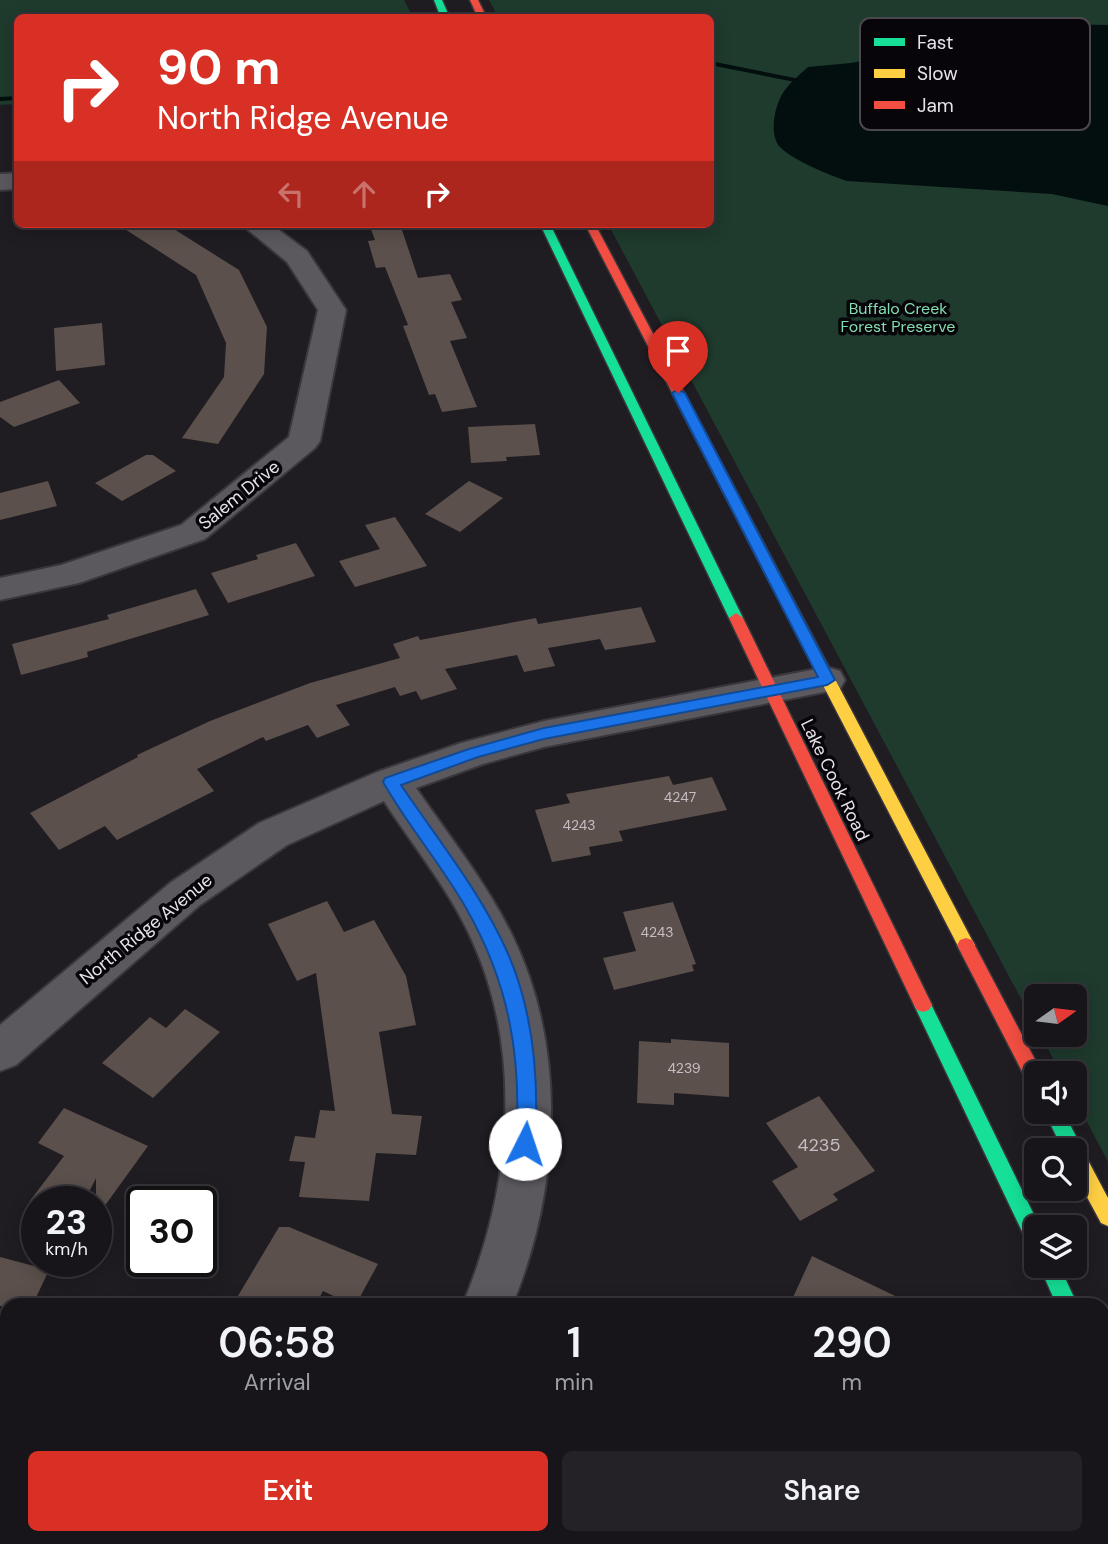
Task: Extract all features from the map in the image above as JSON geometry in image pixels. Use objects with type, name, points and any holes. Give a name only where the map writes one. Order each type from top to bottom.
[{"type":"main road","name":"Lake Cook Road","points":[[547,228],[1024,1215]]},
{"type":"main road","points":[[592,228],[1027,1061]]},
{"type":"main road","points":[[1087,1176],[1108,1217]]},
{"type":"main road","points":[[1055,1278],[1064,1298]]},
{"type":"street","name":"Salem Drive","points":[[0,589],[67,575],[193,532],[304,441],[332,310],[297,257],[259,228]]},
{"type":"street","name":"North Ridge Avenue","points":[[0,1052],[184,894],[273,834],[391,782],[474,753],[544,734],[827,680]]},
{"type":"street","points":[[391,782],[471,901],[501,957],[521,1024],[528,1099],[523,1189],[516,1223],[490,1298]]},
{"type":"green space","points":[[0,0],[404,0],[411,14],[14,14],[14,104],[0,105]]},
{"type":"green space","name":"Buffalo Creek Forest Preserve","points":[[489,0],[1108,0],[1108,1162],[1087,1122],[1087,1061],[1055,1061],[1047,1047],[1087,1047],[1087,984],[1024,984],[1024,1004],[610,228],[714,228],[714,14],[496,14]]},
{"type":"shaded area","points":[[1090,25],[1108,25],[1108,206],[1052,194],[847,181],[785,152],[776,141],[774,118],[778,103],[787,87],[808,67],[860,61],[860,130],[1090,130]]},
{"type":"building","points":[[123,228],[172,228],[239,270],[267,327],[264,374],[218,444],[182,438],[224,377],[226,343],[196,275]]},
{"type":"building","points":[[370,228],[401,228],[418,278],[450,274],[462,300],[451,302],[467,338],[450,341],[477,407],[442,412],[435,394],[429,395],[403,326],[408,325],[385,267],[376,268],[368,241],[375,240]]},
{"type":"building","points":[[102,323],[105,365],[56,371],[54,328]]},
{"type":"building","points":[[59,380],[80,403],[14,427],[0,417],[0,402]]},
{"type":"building","points":[[535,424],[540,455],[506,457],[507,461],[471,463],[468,427]]},
{"type":"building","points":[[146,455],[153,455],[176,471],[122,501],[95,483]]},
{"type":"building","points":[[48,481],[57,506],[0,520],[0,493]]},
{"type":"building","points":[[469,481],[503,498],[460,532],[425,514]]},
{"type":"building","points":[[395,517],[427,566],[355,587],[339,561],[380,549],[365,525]]},
{"type":"building","points":[[296,543],[315,576],[228,603],[211,573],[258,559],[256,555]]},
{"type":"building","points":[[196,589],[209,615],[87,652],[88,657],[21,675],[12,644],[109,619],[107,615]]},
{"type":"building","points":[[641,607],[656,642],[605,650],[600,639],[548,648],[555,666],[524,672],[517,655],[445,669],[457,689],[421,700],[416,691],[400,696],[395,687],[336,705],[350,725],[317,738],[308,725],[266,741],[263,737],[197,769],[214,791],[117,840],[105,826],[59,850],[30,813],[138,757],[137,755],[210,721],[310,683],[400,658],[393,644],[418,636],[420,640],[536,618],[538,624]]},
{"type":"building","points":[[669,776],[673,785],[712,777],[727,810],[619,831],[623,841],[589,847],[591,855],[552,862],[535,810],[570,803],[566,794]]},
{"type":"building","points":[[327,901],[344,932],[374,920],[406,976],[416,1025],[379,1032],[392,1114],[422,1116],[416,1155],[376,1153],[369,1201],[299,1197],[305,1162],[289,1161],[295,1136],[315,1138],[320,1110],[335,1111],[316,973],[297,981],[268,924]]},
{"type":"building","points":[[673,902],[696,964],[692,965],[694,971],[614,990],[603,958],[636,951],[623,912]]},
{"type":"building","points":[[185,1009],[220,1032],[153,1098],[102,1063],[150,1017],[166,1028]]},
{"type":"building","points":[[671,1039],[729,1043],[729,1097],[674,1093],[674,1105],[637,1103],[639,1041],[671,1043]]},
{"type":"building","points":[[819,1096],[875,1171],[833,1194],[838,1200],[800,1221],[772,1181],[798,1167],[766,1123]]},
{"type":"building","points":[[64,1108],[148,1146],[112,1196],[112,1186],[96,1186],[96,1178],[92,1186],[41,1186],[64,1156],[38,1143]]},
{"type":"building","points":[[279,1227],[289,1227],[378,1264],[359,1298],[338,1298],[323,1291],[319,1298],[237,1298]]},
{"type":"building","points":[[812,1256],[899,1298],[793,1298]]},
{"type":"building","points":[[0,1257],[21,1263],[21,1277],[46,1277],[36,1298],[0,1298]]},
{"type":"waterway","points":[[714,64],[795,80]]},
{"type":"waterway","points":[[0,99],[14,98]]},
{"type":"traffic: fast","points":[[438,0],[444,14]]},
{"type":"traffic: fast","points":[[547,228],[736,618]]},
{"type":"traffic: fast","points":[[923,1005],[1024,1215]]},
{"type":"traffic: fast","points":[[1060,1124],[1067,1138]]},
{"type":"traffic: fast","points":[[1055,1278],[1064,1298]]},
{"type":"traffic: slow","points":[[757,544],[966,945]]},
{"type":"traffic: slow","points":[[1087,1177],[1108,1217]]},
{"type":"traffic: jam","points":[[474,0],[481,14]]},
{"type":"traffic: jam","points":[[592,228],[757,544]]},
{"type":"traffic: jam","points":[[736,618],[923,1005]]},
{"type":"traffic: jam","points":[[966,945],[1027,1061]]},
{"type":"route","points":[[525,1144],[528,1099],[526,1062],[521,1024],[501,957],[471,901],[391,782],[474,753],[544,734],[827,680],[678,393]]}]
